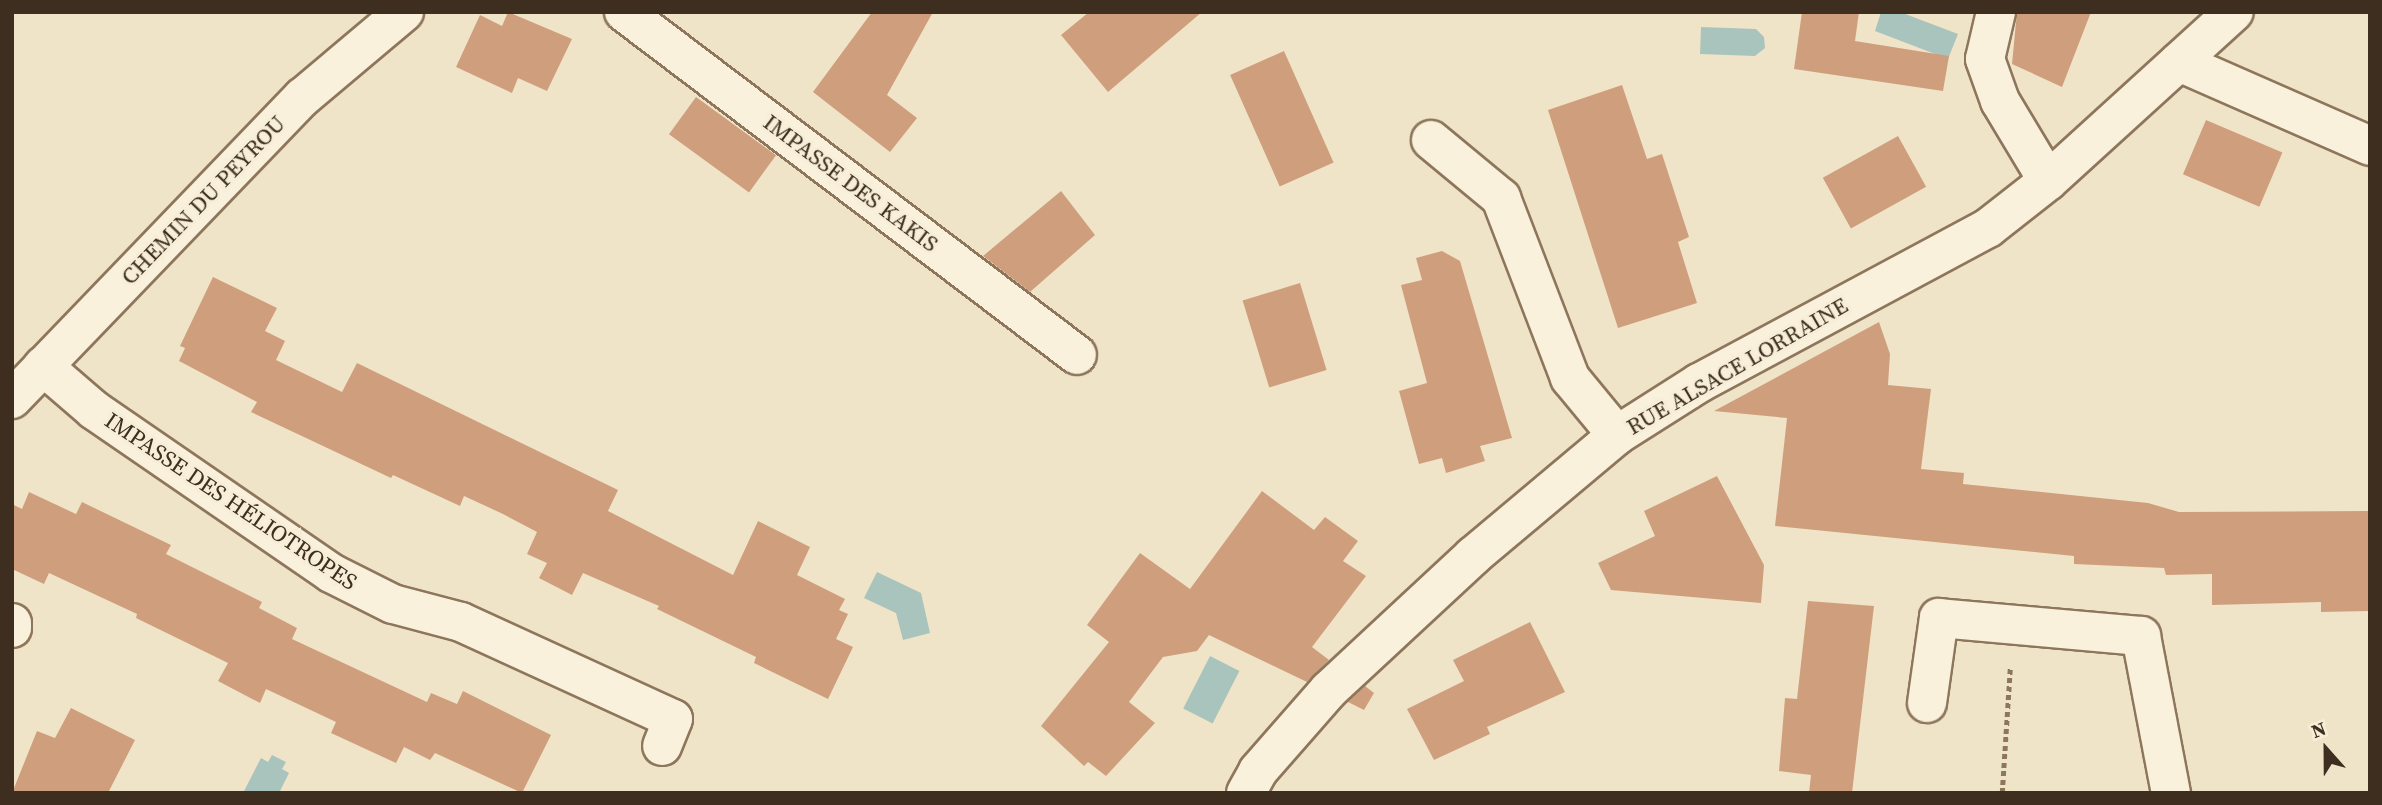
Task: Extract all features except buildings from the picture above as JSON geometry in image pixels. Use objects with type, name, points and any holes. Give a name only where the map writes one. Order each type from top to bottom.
[{"type":"street","name":"CHEMIN DU PEYROU","points":[[12,399],[303,97],[404,12]]},
{"type":"street","name":"IMPASSE DES KAKIS","points":[[624,12],[1077,355]]},
{"type":"street","name":"RUE ALSACE LORRAINE","points":[[1246,793],[1258,771],[1329,690],[1473,556],[1616,435],[1699,383],[1988,228],[2048,181],[2234,12]]},
{"type":"street","points":[[1988,16],[1985,59],[2000,101],[2048,181]]},
{"type":"street","points":[[2179,62],[2370,146]]},
{"type":"street","points":[[1431,140],[1501,198],[1570,378],[1616,435]]},
{"type":"street","name":"IMPASSE DES HÉLIOTROPES","points":[[43,366],[94,410],[331,573],[393,604],[461,622],[673,719],[662,746]]},
{"type":"street","points":[[1927,703],[1939,618],[2141,636],[2171,793]]},
{"type":"path","points":[[2002,793],[2013,624]]},
{"type":"water","points":[[1881,12],[1900,12],[1958,34],[1948,59],[1875,31]]},
{"type":"water","points":[[1701,27],[1756,29],[1764,37],[1765,48],[1755,56],[1700,54]]},
{"type":"water","points":[[877,572],[921,593],[930,633],[903,640],[896,613],[864,598]]},
{"type":"water","points":[[1210,656],[1239,671],[1213,724],[1183,709]]},
{"type":"water","points":[[272,755],[286,762],[282,769],[289,773],[279,793],[243,793],[261,758],[268,762]]}]
